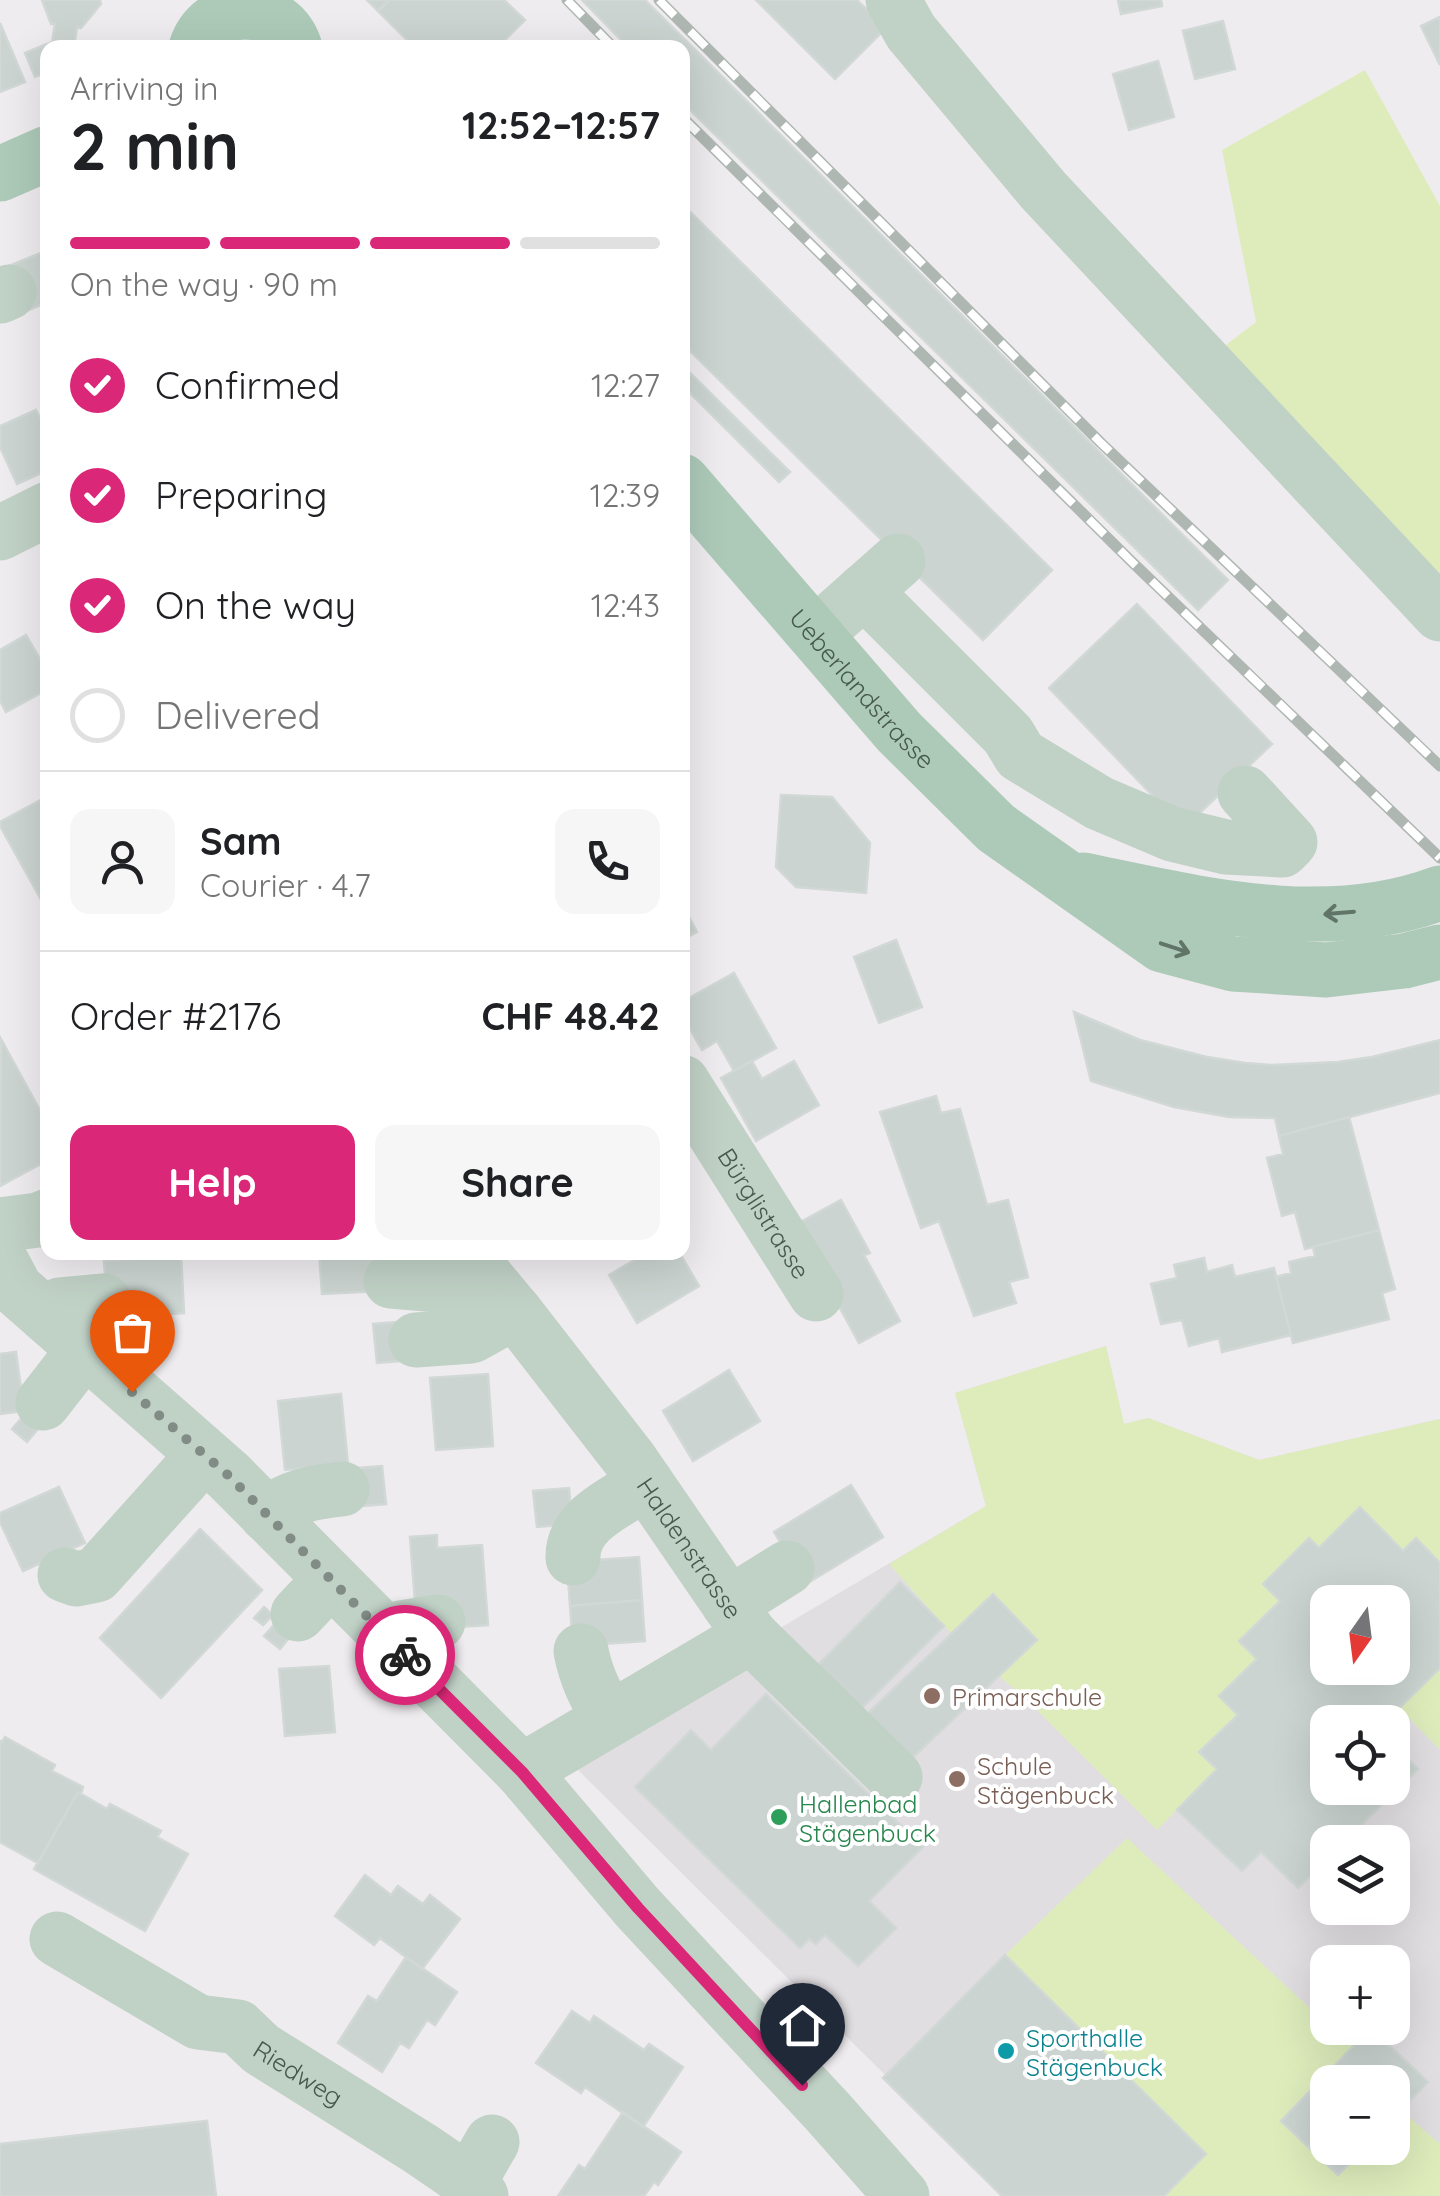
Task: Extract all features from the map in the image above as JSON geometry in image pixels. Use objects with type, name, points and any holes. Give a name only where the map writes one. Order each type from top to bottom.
[{"type":"main road","points":[[217,20],[250,10],[268,15],[283,26],[290,40]]},
{"type":"main road","points":[[0,174],[40,157]]},
{"type":"main road","name":"Ueberlandstrasse","points":[[690,489],[900,732],[996,828],[1162,945],[1233,964],[1326,970],[1440,952]]},
{"type":"main road","name":"Ueberlandstrasse","points":[[1064,876],[1248,911],[1328,916],[1382,909],[1440,893]]},
{"type":"street","points":[[892,0],[911,32],[1043,190],[1440,614]]},
{"type":"street","points":[[0,532],[40,514]]},
{"type":"street","points":[[804,622],[878,563],[1020,755],[1099,803],[1172,834],[1226,847],[1282,850],[1290,842],[1245,792]]},
{"type":"street","name":"Bürglistrasse","points":[[697,1088],[816,1294]]},
{"type":"street","points":[[0,1225],[40,1219]]},
{"type":"street","points":[[0,1259],[16,1289],[79,1322],[204,1456],[267,1515],[314,1597],[414,1631],[522,1772],[638,1908],[902,2196]]},
{"type":"street","points":[[390,1282],[462,1286],[488,1280],[471,1336],[416,1340]]},
{"type":"street","name":"Haldenstrasse","points":[[488,1280],[600,1514],[740,1620],[610,1719],[522,1772]]},
{"type":"street","points":[[43,1403],[79,1322]]},
{"type":"street","points":[[65,1575],[76,1579],[96,1574],[204,1456]]},
{"type":"street","points":[[267,1515],[278,1505],[307,1493],[342,1489]]},
{"type":"street","points":[[788,1568],[740,1620],[896,1778]]},
{"type":"street","points":[[581,1651],[585,1674],[610,1719]]},
{"type":"street","name":"Riedweg","points":[[57,1939],[198,2022],[238,2027],[261,2048],[421,2148],[480,2173]]},
{"type":"shaded area","name":"Schule Stägenbuck","points":[[1106,1346],[1124,1424],[1148,1418],[1259,1460],[1440,1419],[1440,2196],[1007,2196],[578,1770],[775,1631],[986,1506],[955,1393]]},
{"type":"green space","points":[[1365,70],[1440,206],[1440,594],[1218,351],[1256,322],[1222,150]]},
{"type":"green space","points":[[1106,1346],[1124,1424],[1148,1418],[1259,1460],[1440,1419],[1440,1563],[1416,1539],[1403,1551],[1319,1548],[1308,1539],[1263,1583],[1280,1601],[1240,1640],[1257,1659],[1220,1696],[1238,1715],[1200,1752],[1217,1769],[1157,1830],[999,1676],[1036,1640],[992,1595],[951,1633],[889,1564],[986,1506],[955,1393]]},
{"type":"green space","points":[[1440,1668],[1440,1750],[1410,1719],[1410,1705],[1402,1705]]},
{"type":"green space","points":[[1127,1838],[1310,2008],[1310,2045],[1355,2045],[1336,2065],[1310,2065],[1310,2092],[1281,2122],[1310,2149],[1310,2165],[1327,2165],[1338,2175],[1348,2165],[1410,2165],[1410,2118],[1440,2144],[1440,2196],[1164,2196],[1206,2153],[1005,1955]]},
{"type":"building","points":[[42,0],[100,0],[101,4],[81,28],[77,27],[75,40],[52,40],[55,24],[51,24]]},
{"type":"building","points":[[367,0],[389,0],[378,11]]},
{"type":"building","points":[[389,0],[504,0],[525,20],[505,40],[407,40],[378,11]]},
{"type":"building","points":[[582,0],[645,0],[685,40],[621,40]]},
{"type":"building","points":[[756,0],[857,0],[886,28],[835,79]]},
{"type":"building","points":[[1118,0],[1161,0],[1162,6],[1121,14]]},
{"type":"building","points":[[1440,17],[1440,65],[1421,26]]},
{"type":"building","points":[[1223,21],[1235,69],[1195,79],[1183,31]]},
{"type":"building","points":[[0,23],[25,82],[0,92]]},
{"type":"building","points":[[690,45],[1228,580],[1198,610],[690,110]]},
{"type":"building","points":[[40,47],[40,75],[35,77],[25,53]]},
{"type":"building","points":[[1158,61],[1174,117],[1129,130],[1113,74]]},
{"type":"building","points":[[690,212],[1052,570],[983,640],[690,351]]},
{"type":"building","points":[[40,253],[40,305],[29,310],[9,266]]},
{"type":"building","points":[[690,373],[790,472],[779,482],[690,393]]},
{"type":"building","points":[[36,410],[40,418],[40,474],[17,484],[0,447],[0,426]]},
{"type":"building","points":[[1137,604],[1272,744],[1184,828],[1049,688]]},
{"type":"building","points":[[26,635],[40,659],[40,693],[6,712],[0,701],[0,650]]},
{"type":"building","points":[[781,795],[832,797],[870,843],[866,893],[796,887],[776,867]]},
{"type":"building","points":[[40,800],[40,898],[0,826],[0,822]]},
{"type":"building","points":[[896,940],[922,1007],[879,1023],[854,957]]},
{"type":"building","points":[[734,973],[776,1048],[734,1071],[717,1041],[702,1050],[690,1029],[690,998]]},
{"type":"building","points":[[1074,1012],[1140,1040],[1245,1063],[1338,1062],[1440,1040],[1440,1093],[1279,1136],[1275,1118],[1229,1117],[1174,1107],[1091,1081]]},
{"type":"building","points":[[1,1039],[40,1110],[40,1164],[0,1186]]},
{"type":"building","points":[[752,1061],[762,1079],[794,1061],[819,1105],[756,1141],[721,1078]]},
{"type":"building","points":[[936,1096],[941,1113],[960,1109],[987,1205],[1008,1200],[1028,1277],[1009,1282],[1016,1303],[974,1316],[939,1221],[921,1228],[880,1112]]},
{"type":"building","points":[[1349,1117],[1379,1230],[1305,1249],[1295,1212],[1282,1216],[1267,1158],[1283,1154],[1279,1136]]},
{"type":"building","points":[[841,1200],[870,1253],[864,1255],[900,1321],[859,1343],[795,1225]]},
{"type":"building","points":[[1379,1230],[1395,1289],[1382,1293],[1389,1319],[1293,1343],[1276,1277],[1291,1273],[1289,1262],[1315,1256],[1313,1247]]},
{"type":"building","points":[[1204,1258],[1207,1272],[1232,1265],[1235,1277],[1274,1268],[1291,1335],[1222,1352],[1219,1338],[1189,1346],[1182,1320],[1161,1324],[1151,1284],[1177,1278],[1174,1265]]},
{"type":"building","points":[[181,1260],[184,1313],[108,1318],[104,1261]]},
{"type":"building","points":[[320,1260],[376,1260],[378,1291],[322,1294]]},
{"type":"building","points":[[634,1260],[684,1260],[699,1286],[637,1323],[609,1275]]},
{"type":"building","points":[[410,1321],[413,1360],[377,1363],[373,1324]]},
{"type":"building","points":[[16,1352],[24,1411],[0,1414],[0,1354]]},
{"type":"building","points":[[729,1370],[760,1421],[693,1461],[663,1411]]},
{"type":"building","points":[[488,1374],[493,1446],[436,1450],[430,1378]]},
{"type":"building","points":[[341,1394],[348,1464],[285,1470],[278,1401]]},
{"type":"building","points":[[34,1403],[49,1416],[27,1442],[12,1429]]},
{"type":"building","points":[[382,1466],[386,1504],[350,1507],[346,1469]]},
{"type":"building","points":[[851,1485],[883,1537],[806,1584],[774,1532]]},
{"type":"building","points":[[59,1487],[85,1543],[23,1571],[0,1522],[0,1513]]},
{"type":"building","points":[[569,1488],[572,1524],[537,1527],[533,1491]]},
{"type":"building","points":[[1360,1507],[1403,1551],[1416,1538],[1440,1563],[1440,1668],[1402,1705],[1310,1705],[1310,1805],[1382,1805],[1361,1825],[1310,1825],[1310,1876],[1298,1888],[1261,1852],[1242,1871],[1177,1810],[1217,1769],[1199,1752],[1238,1715],[1219,1696],[1257,1659],[1239,1641],[1280,1601],[1263,1584],[1309,1538],[1319,1548]]},
{"type":"building","points":[[200,1529],[262,1590],[161,1698],[100,1638]]},
{"type":"building","points":[[437,1535],[437,1548],[482,1545],[488,1625],[443,1628],[415,1602],[410,1537]]},
{"type":"building","points":[[639,1557],[642,1600],[570,1606],[567,1562]]},
{"type":"building","points":[[900,1582],[944,1626],[858,1712],[814,1669]]},
{"type":"building","name":"Primarschule","points":[[993,1594],[1037,1640],[908,1762],[865,1716]]},
{"type":"building","points":[[642,1600],[645,1641],[573,1646],[570,1606]]},
{"type":"building","points":[[264,1607],[273,1615],[263,1625],[254,1618]]},
{"type":"building","points":[[288,1609],[303,1621],[280,1649],[264,1636]]},
{"type":"building","points":[[329,1666],[335,1732],[285,1736],[279,1669]]},
{"type":"building","name":"Hallenbad Stägenbuck","points":[[766,1694],[923,1847],[869,1901],[896,1928],[858,1966],[825,1935],[816,1944],[809,1939],[800,1948],[635,1787],[691,1730],[711,1750]]},
{"type":"building","points":[[5,1737],[55,1765],[52,1771],[83,1787],[38,1863],[0,1842],[0,1741]]},
{"type":"building","points":[[1410,1761],[1418,1769],[1410,1777]]},
{"type":"building","points":[[78,1792],[107,1809],[110,1804],[161,1831],[157,1837],[188,1854],[145,1931],[34,1869]]},
{"type":"building","points":[[365,1875],[391,1895],[398,1886],[423,1904],[430,1895],[460,1919],[422,1969],[380,1938],[374,1945],[335,1916]]},
{"type":"building","name":"Sporthalle Stägenbuck","points":[[1005,1955],[1206,2154],[1164,2196],[1002,2196],[883,2078]]},
{"type":"building","points":[[406,1957],[457,1992],[435,2025],[427,2020],[409,2048],[400,2043],[382,2072],[338,2043],[368,1996],[377,2001]]},
{"type":"building","points":[[572,2011],[590,2023],[594,2016],[644,2050],[649,2044],[683,2067],[643,2127],[585,2087],[581,2093],[536,2063]]},
{"type":"building","points":[[1355,2045],[1389,2045],[1428,2082],[1410,2100],[1410,2065],[1335,2065]]},
{"type":"building","points":[[1310,2091],[1310,2148],[1281,2121]]},
{"type":"building","points":[[623,2112],[681,2152],[658,2185],[654,2182],[644,2196],[558,2196],[579,2165],[585,2169]]},
{"type":"building","points":[[207,2121],[216,2196],[0,2196],[0,2144]]},
{"type":"building","points":[[1327,2165],[1348,2165],[1338,2175]]},
{"type":"railway","points":[[567,0],[606,40]]},
{"type":"railway","points":[[659,0],[1101,443],[1440,766]]},
{"type":"railway","points":[[690,125],[1131,561],[1440,858]]},
{"type":"way so far","points":[[132,1392],[229,1476],[405,1655]]},
{"type":"place","name":"Primarschule","points":[[932,1696]]},
{"type":"place","name":"Schule Stägenbuck","points":[[957,1779]]},
{"type":"place","name":"Hallenbad Stägenbuck","points":[[779,1817]]},
{"type":"place","name":"Sporthalle Stägenbuck","points":[[1006,2051]]},
{"type":"route","points":[[405,1655],[522,1772],[638,1908],[802,2085]]}]
